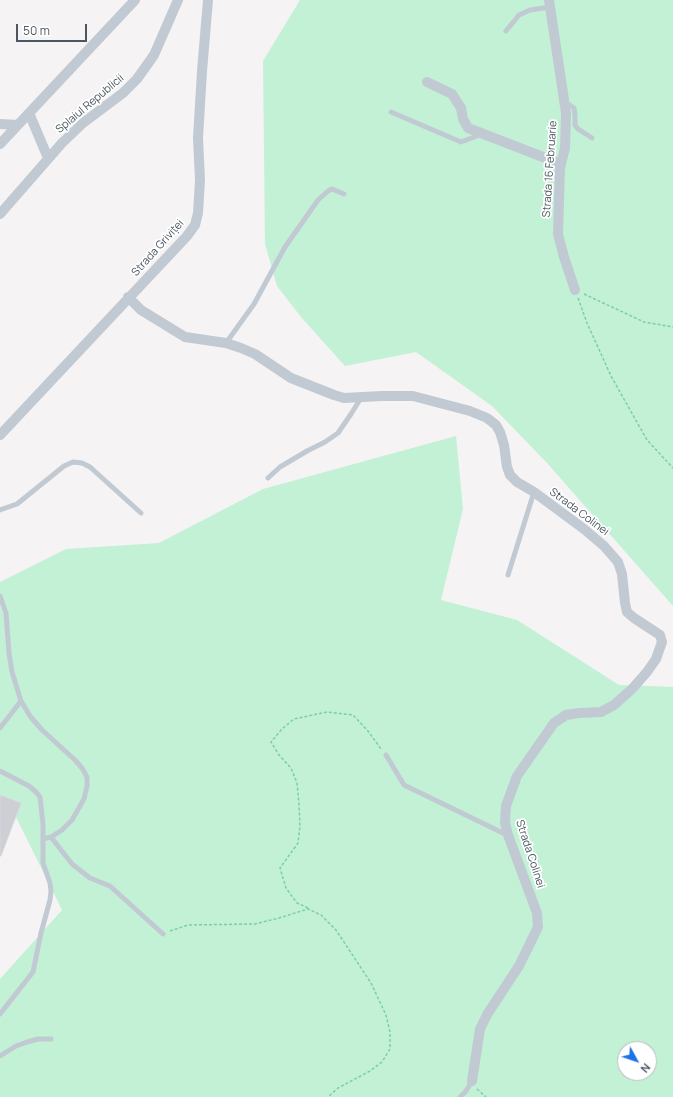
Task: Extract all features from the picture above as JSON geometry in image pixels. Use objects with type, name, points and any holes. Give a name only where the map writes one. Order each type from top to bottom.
[{"type":"street","points":[[0,144],[135,0]]},
{"type":"street","name":"Splaiul Republicii","points":[[0,214],[62,143],[83,123],[123,93],[137,79],[154,55],[178,0]]},
{"type":"street","name":"Strada Griviței","points":[[0,434],[187,236],[195,225],[197,220],[200,180],[198,138],[201,78],[208,0]]},
{"type":"street","name":"Strada 16 Februarie","points":[[550,4],[567,129],[558,193],[558,234],[575,290]]},
{"type":"street","points":[[428,82],[452,94],[461,108],[463,119],[468,128],[561,164]]},
{"type":"street","points":[[29,113],[48,158]]},
{"type":"street","points":[[0,124],[18,125]]},
{"type":"street","name":"Strada Colinei","points":[[128,297],[141,310],[185,337],[226,343],[255,354],[291,378],[317,389],[344,398],[413,396],[470,411],[487,418],[496,425],[500,432],[510,475],[517,482],[534,492],[584,529],[604,546],[618,562],[622,574],[627,612],[660,636],[662,642],[656,659],[632,689],[614,704],[600,712],[566,715],[554,724],[517,776],[506,806],[505,823],[537,913],[538,927],[519,966],[488,1013],[480,1029],[472,1081]]},
{"type":"lane","points":[[506,31],[519,15],[550,4]]},
{"type":"lane","points":[[564,101],[574,108],[575,125],[578,129],[592,138]]},
{"type":"lane","points":[[391,112],[461,142],[483,134]]},
{"type":"lane","points":[[226,343],[254,304],[294,232],[318,200],[332,189],[344,194]]},
{"type":"lane","points":[[268,478],[280,467],[338,433],[362,397]]},
{"type":"lane","points":[[0,510],[17,504],[64,466],[73,462],[82,463],[90,467],[141,513]]},
{"type":"lane","points":[[508,575],[534,492]]},
{"type":"lane","points":[[0,596],[6,613],[12,672],[21,701],[30,716],[42,730],[75,760],[87,777],[88,786],[84,799],[72,820],[62,830],[51,837],[43,839]]},
{"type":"lane","points":[[0,728],[21,701]]},
{"type":"lane","points":[[386,756],[404,785],[508,835]]},
{"type":"lane","points":[[0,771],[29,786],[40,797],[43,863],[50,883],[51,891],[34,968],[30,978],[0,1014]]},
{"type":"lane","points":[[51,837],[72,864],[90,878],[110,886],[163,934]]},
{"type":"lane","points":[[0,1056],[16,1046],[27,1042],[38,1039],[51,1039]]},
{"type":"lane","points":[[460,1097],[472,1081]]},
{"type":"path","points":[[575,290],[644,322],[673,327]]},
{"type":"path","points":[[575,290],[587,323],[611,376],[647,440],[673,468]]},
{"type":"path","points":[[328,1097],[338,1088],[370,1071],[382,1062],[390,1049],[390,1032],[386,1015],[371,983],[336,930],[321,915],[298,903],[286,888],[280,868],[298,843],[300,826],[297,783],[291,768],[279,755],[271,742],[282,729],[294,719],[327,712],[353,716],[368,732],[386,756]]},
{"type":"path","points":[[163,934],[188,925],[255,924],[308,909]]},
{"type":"green space","points":[[300,0],[673,0],[673,606],[547,463],[492,406],[416,352],[345,366],[301,317],[277,286],[265,244],[263,61]]},
{"type":"green space","points":[[456,436],[463,509],[441,600],[517,620],[619,685],[673,687],[673,1097],[0,1097],[0,979],[62,910],[8,801],[0,803],[0,582],[66,549],[159,543],[263,489]]},
{"type":"building","points":[[0,795],[21,803],[1,856],[0,856]]}]
